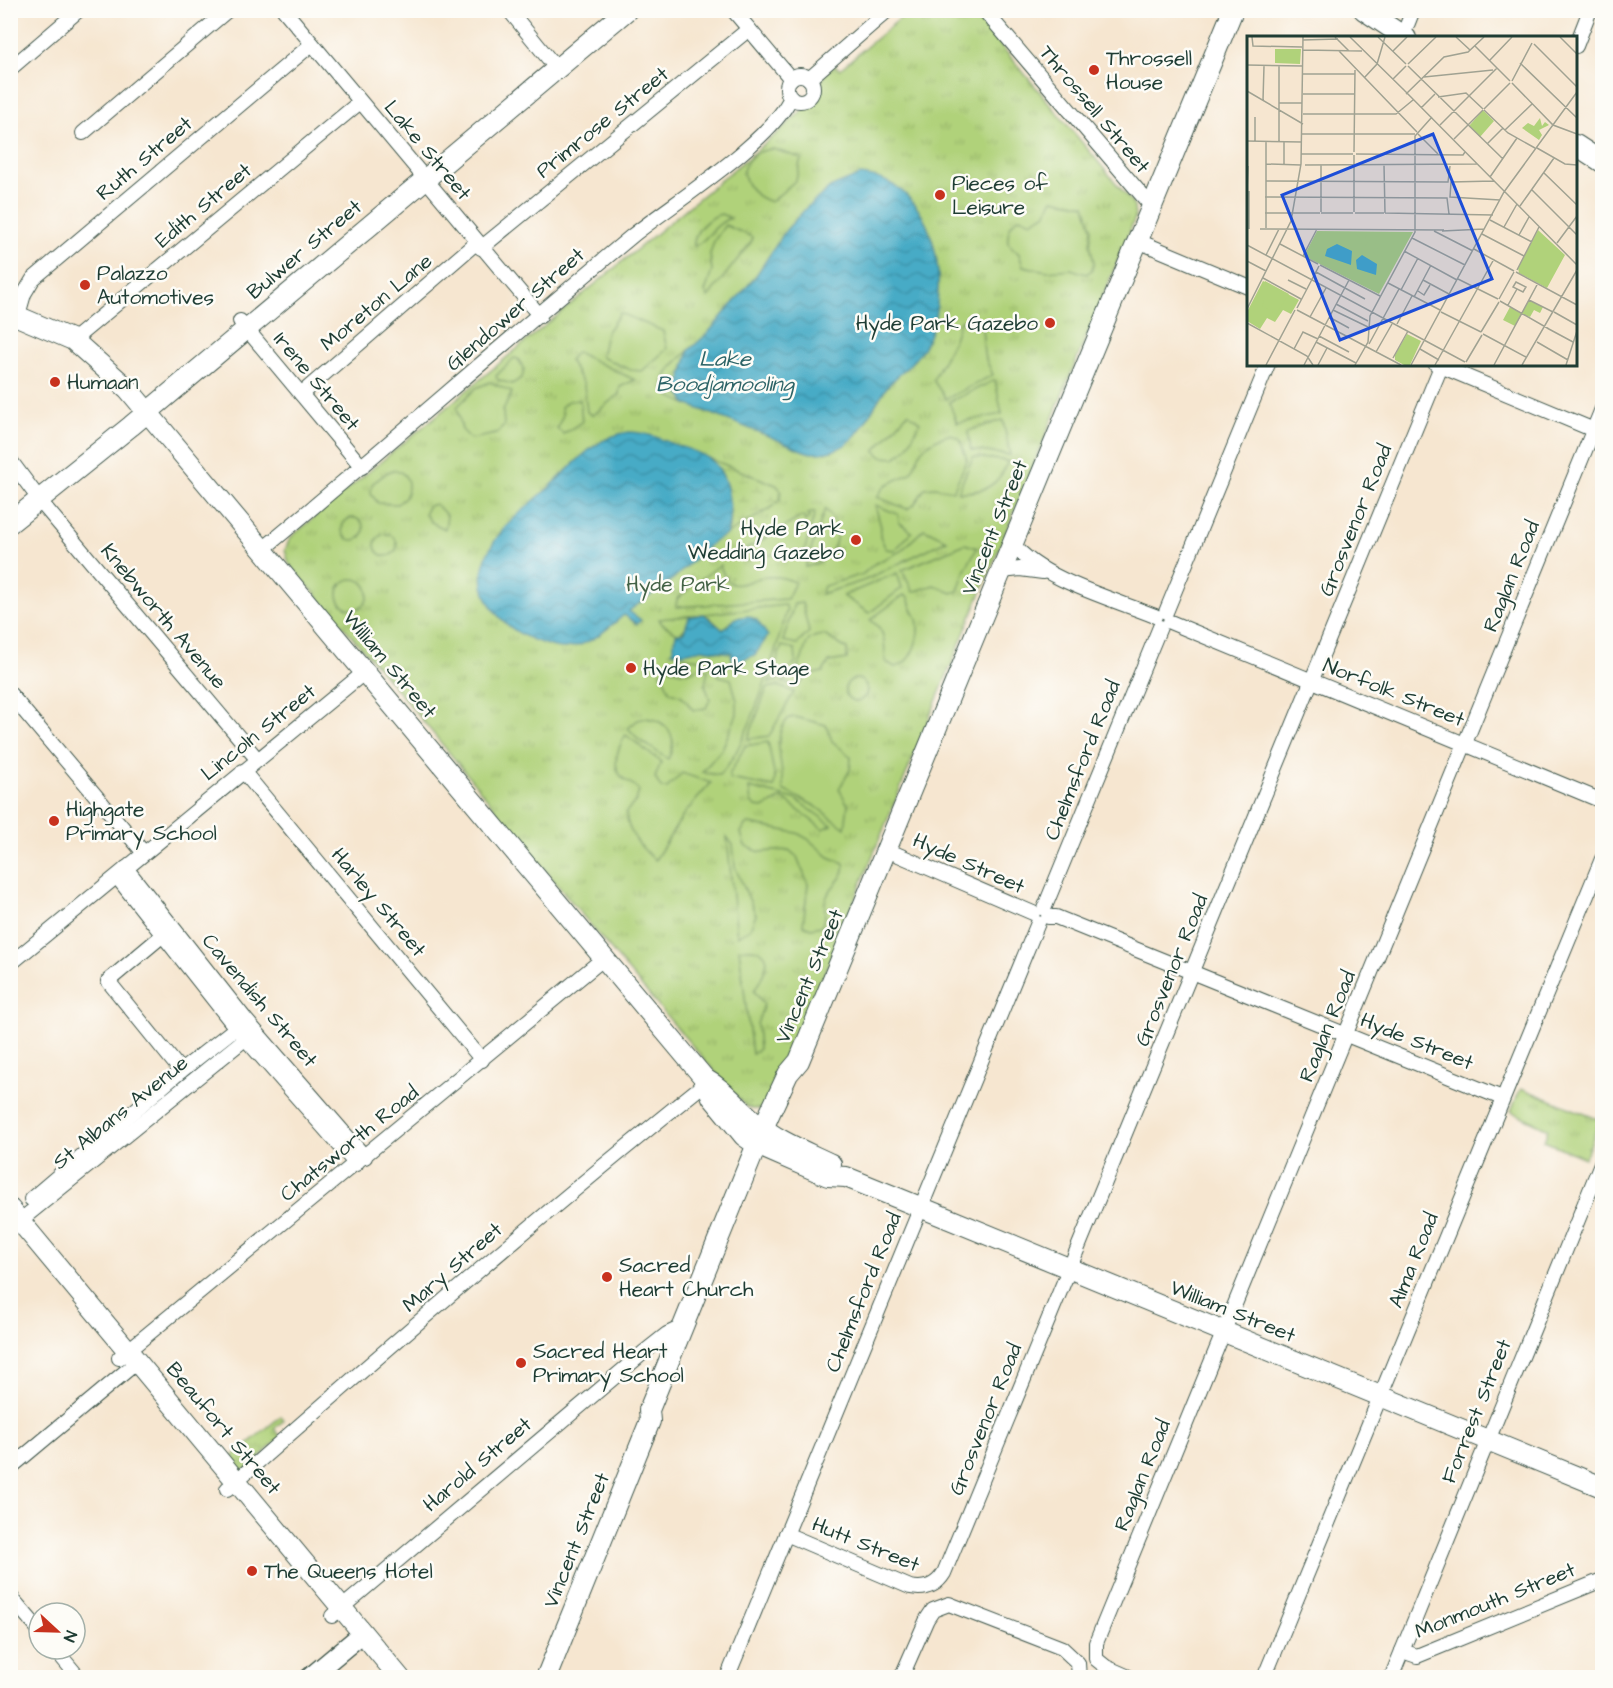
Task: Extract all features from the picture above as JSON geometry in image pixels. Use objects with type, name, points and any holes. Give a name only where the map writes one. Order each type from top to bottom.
[{"type":"main road","name":"Vincent Street","points":[[546,1677],[650,1421],[649,1410],[665,1370],[766,1140],[798,1079],[799,1061],[1233,10]]},
{"type":"main road","points":[[1364,10],[1403,36]]},
{"type":"main road","name":"Bulwer Street","points":[[10,523],[37,495],[616,13]]},
{"type":"main road","points":[[1577,146],[1602,162]]},
{"type":"main road","name":"William Street","points":[[14,314],[73,340],[112,373],[144,408],[705,1079],[712,1097],[744,1136],[766,1140],[834,1165],[846,1178],[1602,1487]]},
{"type":"main road","name":"Bulwer Street","points":[[10,511],[37,495]]},
{"type":"main road","name":"Vincent Street","points":[[650,1421],[659,1414],[766,1140]]},
{"type":"main road","name":"Beaufort Street","points":[[13,1219],[358,1637],[400,1677]]},
{"type":"main road","name":"Beaufort Street","points":[[358,1637],[384,1677]]},
{"type":"street","points":[[10,69],[79,10]]},
{"type":"street","points":[[83,133],[228,10]]},
{"type":"street","name":"Lake Street","points":[[284,10],[421,177],[540,316]]},
{"type":"street","points":[[509,10],[554,65]]},
{"type":"street","points":[[733,10],[791,79]]},
{"type":"street","points":[[809,79],[888,10]]},
{"type":"street","name":"Throssell Street","points":[[984,10],[1152,207]]},
{"type":"street","points":[[1404,36],[1413,10]]},
{"type":"street","points":[[1577,41],[1590,10]]},
{"type":"street","name":"Primrose Street","points":[[479,245],[749,29]]},
{"type":"street","name":"Ruth Street","points":[[14,314],[33,279],[312,44]]},
{"type":"street","points":[[798,75],[809,79],[813,88],[809,97],[800,100],[791,97],[787,90],[791,79],[798,75]]},
{"type":"street","name":"Glendower Street","points":[[262,550],[634,235],[742,151],[783,114],[791,97]]},
{"type":"street","name":"Edith Street","points":[[73,340],[360,102]]},
{"type":"street","points":[[1138,241],[1247,287]]},
{"type":"street","name":"Moreton Lane","points":[[301,394],[479,245]]},
{"type":"street","name":"Irene Street","points":[[243,325],[362,467]]},
{"type":"street","name":"Chelmsford Road","points":[[727,1677],[1267,366]]},
{"type":"street","name":"Grosvenor Road","points":[[931,1586],[944,1573],[1440,366]]},
{"type":"street","points":[[1442,366],[1598,432]]},
{"type":"street","name":"Raglan Road","points":[[1131,1677],[1106,1667],[1096,1659],[1096,1643],[1466,744],[1598,432],[1602,409]]},
{"type":"street","name":"Knebworth Avenue","points":[[10,460],[258,760]]},
{"type":"street","name":"Norfolk Street","points":[[1013,544],[1024,558],[1048,573],[1602,801]]},
{"type":"street","name":"Norfolk Street","points":[[1002,571],[1020,569],[1048,573]]},
{"type":"street","name":"Lincoln Street","points":[[10,964],[366,671]]},
{"type":"street","points":[[10,694],[144,853]]},
{"type":"street","name":"Harley Street","points":[[243,771],[482,1060]]},
{"type":"street","name":"Hyde Street","points":[[887,850],[1041,915],[1056,917],[1502,1098]]},
{"type":"street","name":"Alma Road","points":[[1264,1677],[1602,859]]},
{"type":"street","name":"Cavendish Street","points":[[121,873],[163,935],[360,1161]]},
{"type":"street","name":"Cavendish Street","points":[[121,873],[246,1030]]},
{"type":"street","points":[[163,935],[108,981],[181,1071]]},
{"type":"street","name":"Chatsworth Road","points":[[10,1468],[128,1360],[360,1161],[604,958]]},
{"type":"street","name":"St Albans Avenue","points":[[13,1219],[181,1071],[246,1030]]},
{"type":"street","name":"St Albans Avenue","points":[[13,1219],[246,1030]]},
{"type":"street","name":"Mary Street","points":[[232,1485],[294,1429],[566,1197],[698,1089],[705,1079]]},
{"type":"street","name":"Forrest Street","points":[[1391,1677],[1602,1161]]},
{"type":"street","name":"Harold Street","points":[[337,1612],[651,1347],[667,1334],[684,1326]]},
{"type":"street","points":[[651,1347],[662,1357],[665,1370]]},
{"type":"street","name":"Hutt Street","points":[[786,1534],[910,1587],[920,1589],[931,1586]]},
{"type":"street","name":"Monmouth Street","points":[[1402,1651],[1417,1656],[1602,1580]]},
{"type":"street","points":[[10,1596],[27,1616]]},
{"type":"street","points":[[901,1677],[927,1619],[933,1610],[941,1605],[955,1605],[1062,1648],[1078,1670]]},
{"type":"street","points":[[309,1677],[358,1637]]},
{"type":"street","points":[[66,1661],[80,1677]]},
{"type":"green space","name":"Hyde Park","points":[[909,11],[972,11],[1131,201],[1135,218],[796,1042],[770,1098],[761,1109],[752,1109],[745,1106],[630,972],[289,564],[285,550],[290,538],[337,498],[781,130],[816,97],[824,75],[830,68],[834,65],[840,69]]},
{"type":"green space","points":[[773,149],[801,158],[796,180],[771,202],[752,191],[743,171],[747,162],[754,155]]},
{"type":"green space","points":[[1053,199],[1085,205],[1092,228],[1090,245],[1094,262],[1092,270],[1086,274],[1071,269],[1047,271],[1023,266],[1019,254],[1008,243],[1009,231],[1014,222],[1020,217],[1031,222],[1045,214]]},
{"type":"green space","points":[[721,214],[730,218],[718,225],[694,246],[698,230]]},
{"type":"green space","points":[[725,225],[752,237],[752,241],[708,297],[705,292],[712,271],[710,254],[714,241]]},
{"type":"green space","points":[[620,313],[663,331],[667,349],[642,371],[631,370],[601,357],[606,333]]},
{"type":"green space","points":[[972,319],[982,327],[984,355],[993,375],[946,399],[933,380],[953,342],[960,321]]},
{"type":"green space","points":[[689,350],[681,384],[686,404],[671,397],[663,389],[669,372]]},
{"type":"green space","points":[[576,352],[635,380],[620,387],[619,394],[593,415],[587,412],[584,385],[569,360]]},
{"type":"green space","points":[[514,358],[518,359],[524,369],[522,378],[512,384],[498,380],[496,376]]},
{"type":"green space","points":[[995,380],[1002,414],[957,423],[949,402]]},
{"type":"green space","points":[[490,382],[512,392],[503,411],[504,426],[496,434],[471,439],[462,430],[457,407],[476,388]]},
{"type":"green space","points":[[580,400],[582,422],[563,434],[557,428],[563,415],[561,407],[568,401]]},
{"type":"green space","points":[[908,413],[920,422],[907,448],[895,458],[882,457],[875,451]]},
{"type":"green space","points":[[1003,420],[1010,455],[971,450],[968,431]]},
{"type":"green space","points":[[951,434],[960,439],[967,460],[953,491],[935,487],[925,488],[914,505],[907,509],[877,497],[886,485],[911,473],[922,449],[937,439]]},
{"type":"green space","points":[[973,457],[1008,461],[1000,477],[989,486],[976,491],[958,492]]},
{"type":"green space","points":[[708,458],[776,485],[781,490],[780,500],[768,510],[727,534],[731,520]]},
{"type":"green space","points":[[396,470],[401,472],[408,481],[405,498],[397,504],[378,503],[371,494],[372,484],[388,472]]},
{"type":"green space","points":[[436,504],[447,516],[445,529],[431,522],[425,514],[428,506]]},
{"type":"green space","points":[[875,505],[898,514],[899,522],[912,532],[895,550],[886,549],[880,536],[881,527]]},
{"type":"green space","points":[[825,509],[836,527],[834,545],[824,559],[805,567]]},
{"type":"green space","points":[[815,512],[804,553],[786,551],[746,561],[738,554],[803,516],[805,521],[809,518],[808,514]]},
{"type":"green space","points":[[349,518],[357,518],[364,525],[364,533],[357,540],[349,540],[342,533],[342,525]]},
{"type":"green space","points":[[924,529],[947,540],[863,581],[821,594],[824,586],[863,574],[874,564],[901,551]]},
{"type":"green space","points":[[382,534],[390,534],[397,541],[397,549],[390,556],[382,556],[375,549],[375,541]]},
{"type":"green space","points":[[965,544],[977,548],[965,570],[958,591],[952,593],[934,585],[913,592],[902,570]]},
{"type":"green space","points":[[720,565],[728,582],[733,584],[770,577],[795,582],[787,599],[676,607],[677,599],[696,583],[699,587],[703,584],[701,579]]},
{"type":"green space","points":[[897,573],[902,588],[869,613],[843,596]]},
{"type":"green space","points":[[353,579],[364,583],[368,594],[364,605],[353,609],[342,605],[338,594],[342,583]]},
{"type":"green space","points":[[904,595],[909,598],[917,619],[918,633],[914,648],[907,660],[895,667],[886,662],[882,633],[870,620]]},
{"type":"green space","points":[[802,603],[809,632],[797,644],[783,641],[794,604]]},
{"type":"green space","points":[[785,605],[787,609],[750,722],[730,763],[719,775],[702,772],[722,749],[737,714],[737,701],[731,679],[719,676],[705,660],[681,656],[676,652],[702,649],[731,653],[733,663],[730,623],[723,630],[709,617],[701,614]]},
{"type":"green space","points":[[699,615],[679,634],[662,624],[659,619]]},
{"type":"green space","points":[[824,635],[847,649],[847,659],[829,662],[823,672],[809,675],[797,687],[783,682],[799,666],[808,641]]},
{"type":"green space","points":[[782,646],[795,649],[796,662],[776,681],[769,683]]},
{"type":"green space","points":[[668,667],[684,672],[701,667],[708,670],[705,685],[710,699],[706,708],[693,710],[682,696],[670,692],[661,672]]},
{"type":"green space","points":[[856,679],[864,682],[867,690],[864,698],[856,701],[848,698],[845,690],[848,682]]},
{"type":"green space","points":[[778,686],[794,692],[769,736],[748,739],[767,688]]},
{"type":"green space","points":[[795,717],[826,725],[832,741],[851,757],[850,770],[839,789],[848,805],[845,828],[815,806],[783,790],[779,752],[780,734],[789,718]]},
{"type":"green space","points":[[646,718],[661,723],[670,732],[672,744],[668,759],[638,739],[628,728],[638,720]]},
{"type":"green space","points":[[626,735],[661,762],[655,778],[661,788],[667,788],[682,773],[711,783],[684,814],[655,860],[635,839],[627,819],[626,812],[636,801],[639,791],[618,771],[616,761]]},
{"type":"green space","points":[[768,742],[775,778],[774,787],[730,779],[729,775],[745,746]]},
{"type":"green space","points":[[749,788],[795,799],[832,825],[823,829],[782,798],[763,808],[755,807],[751,802]]},
{"type":"green space","points":[[745,825],[797,833],[829,857],[844,863],[843,873],[829,892],[825,902],[825,917],[821,926],[811,928],[803,925],[808,884],[797,857],[789,850],[760,852],[745,846],[741,833]]},
{"type":"green space","points":[[727,837],[733,845],[735,867],[756,915],[750,929],[737,936]]},
{"type":"green space","points":[[739,949],[760,951],[767,960],[754,991],[764,1004],[757,1024],[759,1049],[752,1054]]},
{"type":"green space","points":[[1521,1088],[1600,1120],[1585,1158],[1544,1141],[1548,1129],[1511,1111]]},
{"type":"green space","points":[[281,1416],[284,1420],[274,1429],[281,1437],[242,1473],[232,1461],[233,1456]]},
{"type":"water","name":"Lake Boodjamooling","points":[[860,175],[886,181],[906,195],[921,214],[932,238],[937,263],[938,290],[935,316],[928,339],[920,353],[887,387],[851,440],[828,452],[806,452],[686,404],[678,389],[689,350],[708,333],[755,277],[786,230],[807,207],[830,188]]},
{"type":"water","name":"Lake Boodjamooling","points":[[629,432],[652,436],[695,452],[715,464],[728,493],[730,514],[727,534],[713,542],[673,579],[629,611],[641,620],[637,624],[624,615],[590,641],[565,648],[552,646],[513,629],[502,620],[486,597],[483,570],[493,544],[517,515],[588,451],[607,439]]},
{"type":"water","points":[[704,614],[723,630],[736,618],[749,616],[757,620],[768,636],[755,655],[733,663],[731,653],[702,649],[684,653],[672,652],[676,634],[684,632],[689,617]]},
{"type":"place","name":"Throssell House","points":[[1094,70]]},
{"type":"place","name":"Pieces of Leisure","points":[[940,195]]},
{"type":"place","name":"Palazzo Automotives","points":[[85,285]]},
{"type":"place","name":"Hyde Park Gazebo","points":[[1050,323]]},
{"type":"place","name":"Humaan","points":[[55,382]]},
{"type":"place","name":"Hyde Park Wedding Gazebo","points":[[856,540]]},
{"type":"place","name":"Hyde Park Stage","points":[[631,668]]},
{"type":"place","name":"Highgate Primary School","points":[[54,821]]},
{"type":"place","name":"Sacred Heart Church","points":[[607,1277]]},
{"type":"place","name":"Sacred Heart Primary School","points":[[521,1363]]},
{"type":"place","name":"The Queens Hotel","points":[[252,1571]]}]
